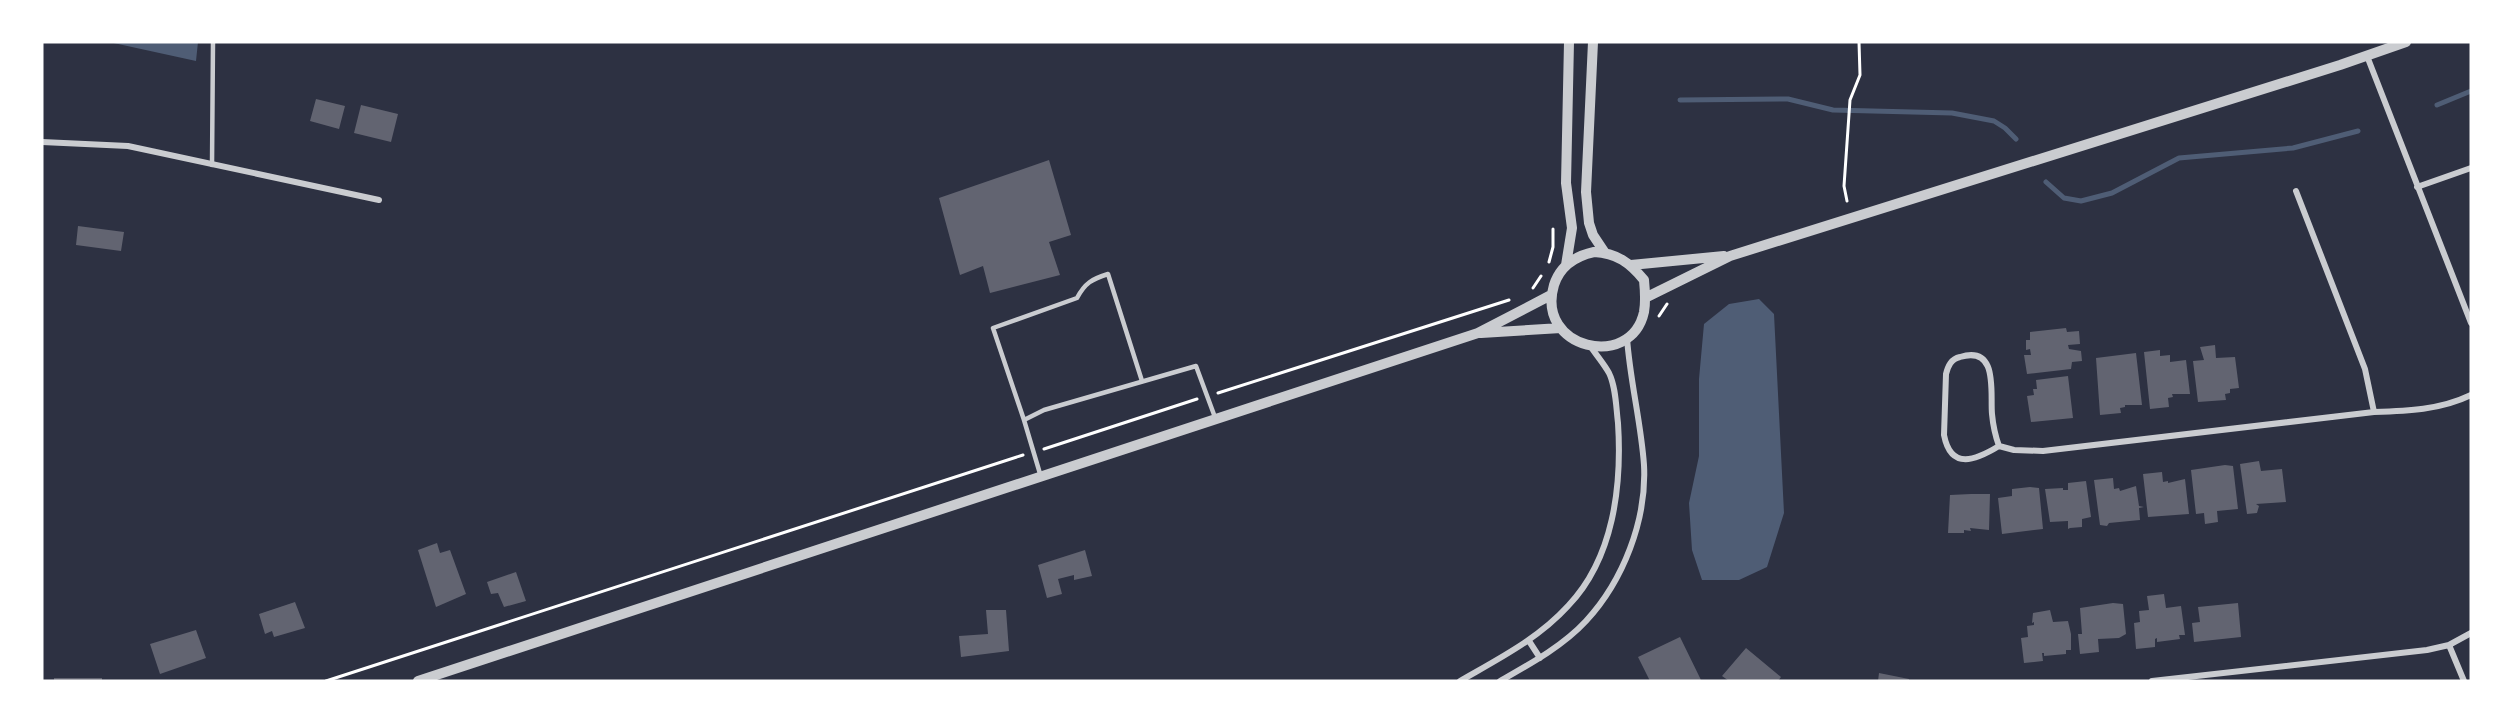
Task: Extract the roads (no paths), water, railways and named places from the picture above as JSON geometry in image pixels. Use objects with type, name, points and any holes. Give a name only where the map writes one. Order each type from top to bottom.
[{"type":"street","points":[[1566,265],[1572,228],[1566,183],[1569,42]]},
{"type":"street","points":[[1593,42],[1586,192],[1589,223],[1593,235],[1605,253]]},
{"type":"street","points":[[1645,298],[1730,256],[2406,42]]},
{"type":"street","points":[[2367,56],[2471,323]]},
{"type":"street","points":[[42,142],[128,146],[379,200]]},
{"type":"street","points":[[2417,188],[2471,168]]},
{"type":"street","points":[[2296,191],[2365,369],[2374,412]]},
{"type":"street","points":[[1605,253],[1621,258],[1631,265],[1644,280],[1644,313],[1638,327],[1627,338],[1616,344],[1592,347],[1578,343],[1561,328],[1551,311],[1551,295],[1556,278],[1566,265],[1584,254],[1605,253]]},
{"type":"street","points":[[1631,265],[1730,256]]},
{"type":"street","points":[[418,681],[1478,333],[1551,295]]},
{"type":"street","points":[[1478,333],[1561,328]]},
{"type":"street","points":[[1500,681],[1540,658],[1586,621],[1622,571],[1633,538],[1643,492],[1644,468],[1641,435],[1629,370],[1627,338]]},
{"type":"street","points":[[1460,681],[1529,641],[1569,606],[1584,586],[1605,542],[1616,502],[1619,442],[1610,375],[1592,347]]},
{"type":"street","points":[[1999,446],[1992,421],[1992,380],[1988,366],[1984,361],[1971,355],[1957,357],[1948,366],[1946,374],[1946,443],[1953,455],[1969,460],[1978,458],[1999,446],[2014,450],[2043,451],[2443,406],[2471,396]]},
{"type":"street","points":[[2151,681],[2204,678],[2427,650],[2449,645],[2471,633]]},
{"type":"street","points":[[1529,641],[1540,658]]},
{"type":"street","points":[[2449,645],[2464,681]]},
{"type":"lane","points":[[212,165],[213,42]]},
{"type":"lane","points":[[1041,477],[993,328],[1077,298],[1091,279],[1108,274],[1142,381]]},
{"type":"lane","points":[[1024,420],[1044,410],[1196,366],[1216,420]]},
{"type":"water","points":[[109,42],[198,42],[196,61]]},
{"type":"water","points":[[1759,299],[1774,314],[1784,513],[1767,567],[1739,580],[1702,580],[1692,550],[1689,503],[1699,456],[1699,379],[1704,324],[1729,304]]},
{"type":"waterway","points":[[2437,105],[2471,91]]},
{"type":"waterway","points":[[1680,100],[1788,99],[1833,110],[1952,113],[1994,121],[2016,139]]},
{"type":"waterway","points":[[2046,182],[2064,198],[2081,201],[2112,193],[2179,158],[2293,148],[2358,131]]}]
